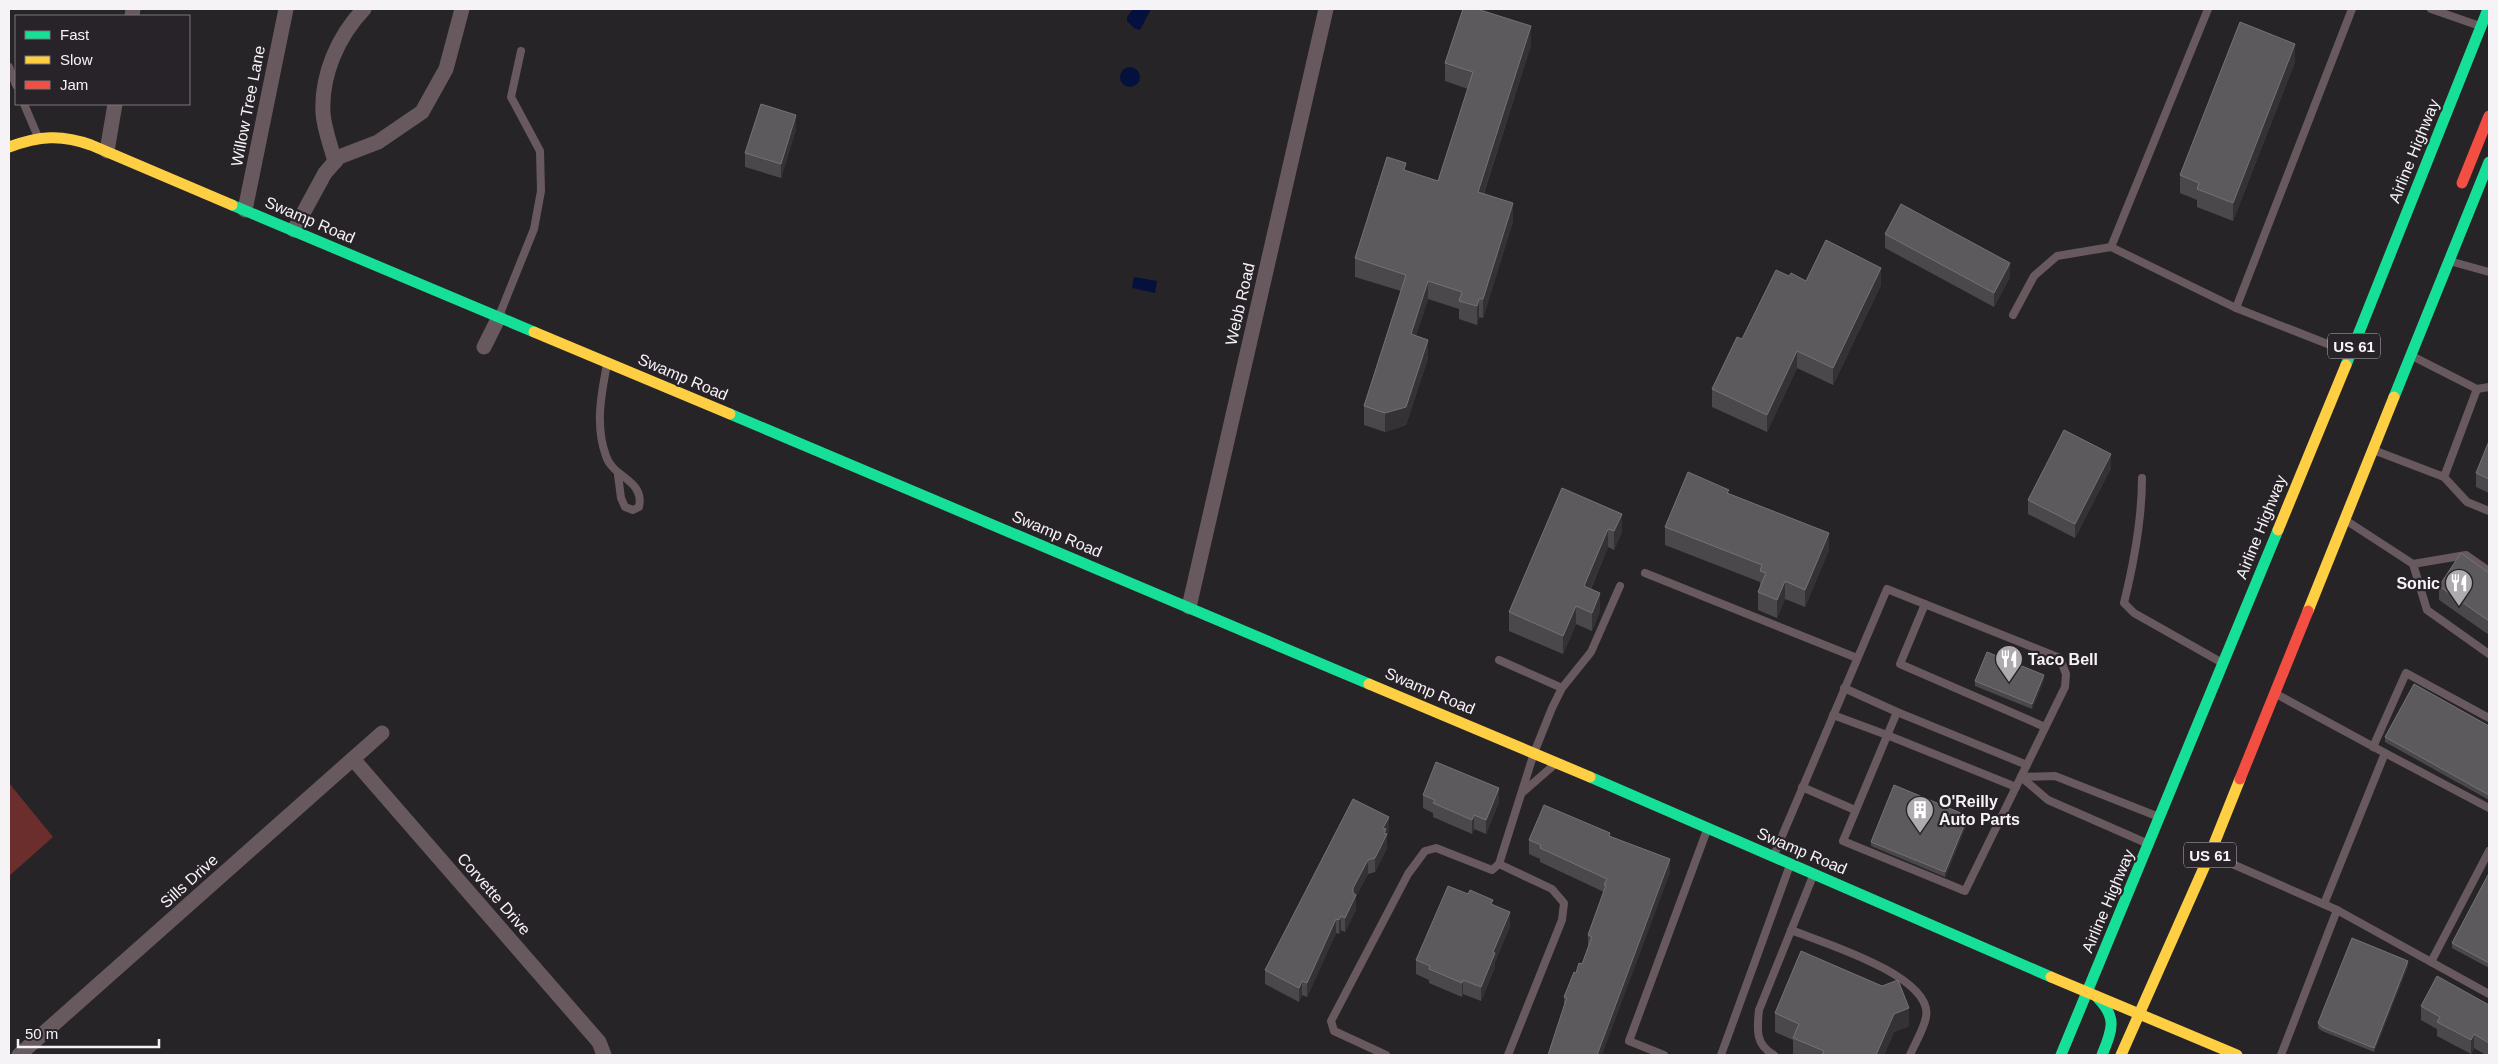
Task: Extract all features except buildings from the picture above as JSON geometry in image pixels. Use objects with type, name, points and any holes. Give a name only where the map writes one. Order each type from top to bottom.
[{"type":"main road","name":"Airline Highway","points":[[2061,1055],[2069,1035],[2091,994],[2222,664],[2485,28],[2488,9]]},
{"type":"main road","points":[[2458,194],[2489,116]]},
{"type":"main road","name":"Swamp Road","points":[[9,146],[52,134],[72,138],[107,152],[1556,762],[2091,994],[2237,1055]]},
{"type":"main road","name":"US 61","points":[[2121,1055],[2210,854],[2276,694],[2489,162]]},
{"type":"main road","points":[[2444,245],[2450,261]]},
{"type":"main road","points":[[2091,994],[2111,1013],[2113,1021],[2112,1030],[2102,1055]]},
{"type":"main road","points":[[2069,1035],[2090,1048]]},
{"type":"street","name":"Willow Tree Lane","points":[[245,210],[286,9]]},
{"type":"street","points":[[335,162],[323,114],[325,79],[335,50],[364,9]]},
{"type":"street","points":[[294,230],[325,173],[339,157],[378,142],[422,112],[446,69],[462,9]]},
{"type":"street","name":"Webb Road","points":[[1188,607],[1326,9]]},
{"type":"street","points":[[107,152],[116,105]]},
{"type":"street","points":[[484,347],[499,317]]},
{"type":"street","name":"Sills Drive","points":[[19,1055],[382,733]]},
{"type":"street","name":"Corvette Drive","points":[[353,759],[599,1042],[604,1055]]},
{"type":"lane","points":[[2111,247],[2208,9]]},
{"type":"lane","points":[[2236,308],[2352,9]]},
{"type":"lane","points":[[2431,9],[2485,28]]},
{"type":"lane","points":[[499,317],[534,229],[541,191],[540,151],[511,97],[521,51]]},
{"type":"lane","points":[[9,67],[15,82]]},
{"type":"lane","points":[[24,105],[38,137]]},
{"type":"lane","points":[[2013,315],[2034,276],[2057,256],[2111,247],[2236,308],[2351,353]]},
{"type":"lane","points":[[2450,261],[2489,272]]},
{"type":"lane","points":[[2412,356],[2478,389],[2489,387]]},
{"type":"lane","points":[[607,362],[600,399],[600,428],[606,459],[618,475]]},
{"type":"lane","points":[[2444,477],[2478,389]]},
{"type":"lane","points":[[2374,450],[2444,477],[2467,502],[2489,510]]},
{"type":"lane","points":[[2142,478],[2142,502],[2137,541],[2124,603],[2134,613],[2222,664]]},
{"type":"lane","points":[[2346,520],[2413,564],[2427,610],[2489,654]]},
{"type":"lane","points":[[2413,564],[2466,555],[2489,571]]},
{"type":"lane","points":[[1645,573],[1857,658]]},
{"type":"lane","points":[[1386,1055],[1334,1032],[1331,1021],[1408,874],[1425,851],[1436,848],[1492,870],[1499,864],[1534,753],[1562,688],[1591,652],[1620,586]]},
{"type":"lane","points":[[1773,856],[1887,589],[2060,658],[2066,674],[2065,687],[1965,891],[1843,841],[1897,712]]},
{"type":"lane","points":[[1926,604],[1900,664],[2045,728]]},
{"type":"lane","points":[[1499,660],[1562,688]]},
{"type":"lane","points":[[2374,747],[2406,673],[2489,718]]},
{"type":"lane","points":[[1844,688],[1897,712],[2027,765]]},
{"type":"lane","points":[[2276,694],[2489,808]]},
{"type":"lane","points":[[1833,715],[2016,787]]},
{"type":"lane","points":[[2324,904],[2385,753]]},
{"type":"lane","points":[[1522,794],[1556,762]]},
{"type":"lane","points":[[2021,777],[2055,776],[2161,817]]},
{"type":"lane","points":[[2021,777],[2048,800],[2150,844]]},
{"type":"lane","points":[[1802,787],[1855,810]]},
{"type":"lane","points":[[1664,1055],[1629,1042],[1707,828]]},
{"type":"lane","points":[[2431,962],[2489,851]]},
{"type":"lane","points":[[2210,854],[2337,910],[2489,994]]},
{"type":"lane","points":[[1499,864],[1552,889],[1564,903],[1562,920],[1508,1055]]},
{"type":"lane","points":[[1721,1055],[1791,864]]},
{"type":"lane","points":[[1774,1055],[1764,1050],[1756,1033],[1759,1010],[1814,874]]},
{"type":"lane","points":[[2281,1055],[2337,910]]},
{"type":"lane","points":[[1792,930],[1886,969],[1910,985],[1925,1002],[1926,1016],[1910,1055]]},
{"type":"shaded area","points":[[1133,9],[1151,9],[1140,30],[1134,28],[1127,21],[1127,17]]},
{"type":"shaded area","points":[[1130,67],[1137,70],[1140,77],[1137,84],[1130,87],[1123,84],[1120,77],[1123,70]]},
{"type":"shaded area","points":[[1134,277],[1157,281],[1155,293],[1132,288]]},
{"type":"shaded area","points":[[9,783],[53,837],[9,876]]},
{"type":"traffic: fast","points":[[2346,365],[2488,9]]},
{"type":"traffic: fast","points":[[2394,397],[2489,162]]},
{"type":"traffic: fast","points":[[232,205],[534,332]]},
{"type":"traffic: fast","points":[[730,414],[1369,684]]},
{"type":"traffic: fast","points":[[2061,1055],[2278,530]]},
{"type":"traffic: fast","points":[[1590,777],[2051,977]]},
{"type":"traffic: fast","points":[[2097,997],[2108,1011],[2111,1024],[2102,1055]]},
{"type":"traffic: slow","points":[[9,147],[30,140],[50,138],[80,141],[232,205]]},
{"type":"traffic: slow","points":[[534,332],[730,414]]},
{"type":"traffic: slow","points":[[2278,530],[2346,365]]},
{"type":"traffic: slow","points":[[2308,611],[2394,397]]},
{"type":"traffic: slow","points":[[1369,684],[1590,777]]},
{"type":"traffic: slow","points":[[2121,1055],[2210,854],[2240,779]]},
{"type":"traffic: slow","points":[[2051,977],[2237,1055]]},
{"type":"traffic: jam","points":[[2462,183],[2489,116]]},
{"type":"traffic: jam","points":[[2240,779],[2308,611]]},
{"type":"place","name":"Sonic","points":[[2459,607]]},
{"type":"place","name":"Taco Bell","points":[[2009,683]]},
{"type":"place","name":"O'Reilly Auto Parts","points":[[1920,834]]}]
